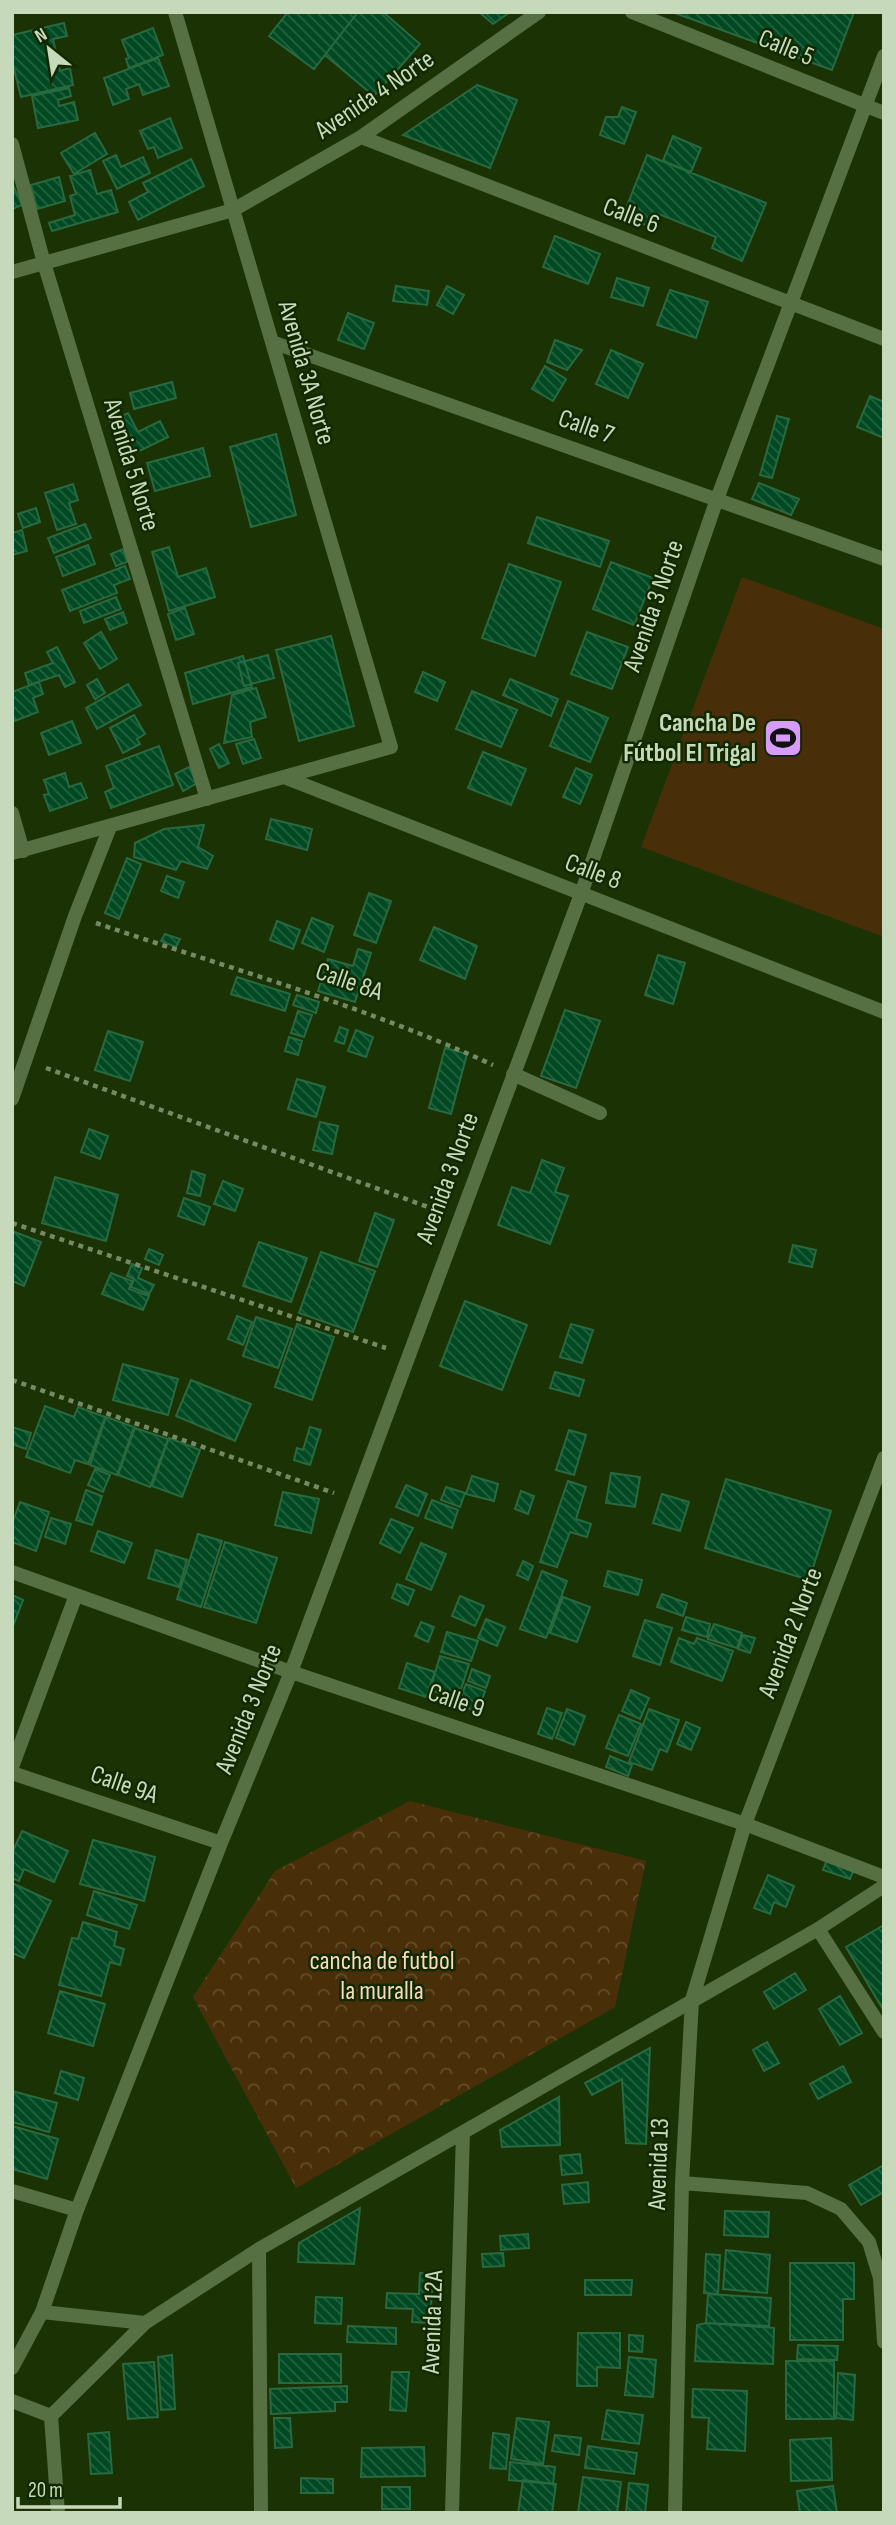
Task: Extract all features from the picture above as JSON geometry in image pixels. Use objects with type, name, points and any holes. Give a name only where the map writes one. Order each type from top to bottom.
[{"type":"street","name":"Avenida 3A Norte","points":[[174,12],[391,747],[284,777]]},
{"type":"street","name":"Avenida 4 Norte","points":[[233,210],[361,137],[539,12]]},
{"type":"street","name":"Calle 5","points":[[632,12],[884,113]]},
{"type":"street","name":"Avenida 3 Norte","points":[[12,2368],[42,2312],[78,2210],[221,1843],[291,1672],[581,894],[717,499],[884,56]]},
{"type":"street","name":"Calle 6","points":[[361,137],[884,339]]},
{"type":"street","name":"Avenida 5 Norte","points":[[12,144],[44,263],[207,799]]},
{"type":"street","points":[[12,272],[233,210]]},
{"type":"street","name":"Calle 7","points":[[272,342],[884,559]]},
{"type":"street","points":[[12,813],[18,852],[284,777]]},
{"type":"street","name":"Calle 8","points":[[284,777],[884,1012]]},
{"type":"street","points":[[12,1099],[75,916],[110,827]]},
{"type":"street","points":[[513,1074],[600,1113]]},
{"type":"street","name":"Avenida 2 Norte","points":[[744,1824],[884,1458]]},
{"type":"street","name":"Calle 9","points":[[12,1572],[291,1672],[744,1824],[884,1877]]},
{"type":"street","points":[[12,1767],[76,1595]]},
{"type":"street","name":"Calle 9A","points":[[12,1773],[221,1843]]},
{"type":"street","name":"Avenida 13","points":[[675,2513],[682,2183],[692,2000],[744,1824]]},
{"type":"street","points":[[58,2513],[51,2416],[145,2323],[259,2249],[818,1928],[884,1886]]},
{"type":"street","points":[[818,1928],[884,2032]]},
{"type":"street","name":"Avenida 12A","points":[[452,2513],[463,2132]]},
{"type":"street","points":[[682,2183],[807,2193],[841,2209],[869,2242],[880,2278],[884,2342]]},
{"type":"street","points":[[12,2191],[78,2210]]},
{"type":"street","points":[[259,2249],[261,2513]]},
{"type":"street","points":[[42,2312],[145,2323]]},
{"type":"street","points":[[12,2401],[51,2416]]},
{"type":"path","name":"Calle 8A","points":[[75,916],[386,1020],[444,1042],[513,1074]]},
{"type":"path","points":[[25,1060],[459,1219]]},
{"type":"path","points":[[12,1223],[408,1356]]},
{"type":"path","points":[[12,1380],[355,1500]]},
{"type":"green space","name":"Cancha De Fútbol El Trigal","points":[[742,577],[884,629],[884,937],[641,847]]},
{"type":"green space","name":"cancha de futbol la muralla","points":[[410,1801],[646,1861],[615,2007],[296,2188],[193,1997],[275,1871]]},
{"type":"building","points":[[288,12],[358,12],[314,69],[269,36]]},
{"type":"building","points":[[358,12],[383,12],[420,44],[374,96],[325,55]]},
{"type":"building","points":[[479,12],[510,12],[493,24]]},
{"type":"building","points":[[672,12],[854,12],[832,70]]},
{"type":"building","points":[[64,23],[67,36],[53,39],[60,71],[70,68],[73,85],[21,97],[12,61],[12,35]]},
{"type":"building","points":[[153,28],[163,55],[129,68],[126,59],[129,58],[122,40]]},
{"type":"building","points":[[158,58],[169,86],[143,95],[139,84],[126,89],[129,99],[113,105],[104,78]]},
{"type":"building","points":[[477,85],[517,100],[490,168],[403,135]]},
{"type":"building","points":[[69,88],[71,96],[58,100],[59,106],[74,102],[78,120],[38,128],[32,96]]},
{"type":"building","points":[[622,107],[636,112],[624,144],[600,135],[606,117],[618,117]]},
{"type":"building","points":[[170,118],[182,148],[158,158],[154,147],[148,149],[140,131]]},
{"type":"building","points":[[95,133],[107,154],[74,174],[61,153]]},
{"type":"building","points":[[673,136],[701,148],[691,172],[663,161]]},
{"type":"building","points":[[116,155],[121,167],[143,157],[150,173],[117,189],[103,161]]},
{"type":"building","points":[[647,155],[766,203],[742,261],[712,248],[716,237],[659,214],[654,228],[623,216]]},
{"type":"building","points":[[191,159],[204,186],[138,220],[129,202],[148,192],[143,183]]},
{"type":"building","points":[[90,170],[97,194],[111,190],[118,212],[52,231],[49,223],[75,215],[70,196],[76,194],[70,176]]},
{"type":"building","points":[[59,177],[65,201],[37,209],[31,185]]},
{"type":"building","points":[[12,183],[22,205],[12,209]]},
{"type":"building","points":[[555,236],[600,254],[588,284],[543,267]]},
{"type":"building","points":[[617,278],[649,288],[643,306],[611,297]]},
{"type":"building","points":[[396,286],[429,291],[427,305],[393,301]]},
{"type":"building","points":[[447,286],[464,295],[453,314],[437,305]]},
{"type":"building","points":[[670,290],[708,302],[696,338],[657,325]]},
{"type":"building","points":[[348,313],[374,323],[364,349],[338,340]]},
{"type":"building","points":[[555,340],[582,350],[567,370],[547,362]]},
{"type":"building","points":[[611,350],[643,364],[628,398],[596,384]]},
{"type":"building","points":[[545,366],[566,379],[553,401],[532,389]]},
{"type":"building","points":[[172,382],[176,398],[134,409],[130,393]]},
{"type":"building","points":[[870,396],[884,402],[884,438],[857,427]]},
{"type":"building","points":[[128,413],[138,432],[160,421],[168,437],[127,457],[110,422]]},
{"type":"building","points":[[777,416],[789,419],[772,478],[760,475]]},
{"type":"building","points":[[276,434],[296,515],[251,527],[230,447]]},
{"type":"building","points":[[203,448],[210,476],[155,491],[147,463]]},
{"type":"building","points":[[759,483],[799,499],[791,515],[752,499]]},
{"type":"building","points":[[73,484],[78,500],[69,503],[76,524],[57,530],[45,493]]},
{"type":"building","points":[[36,508],[40,522],[23,528],[18,514]]},
{"type":"building","points":[[537,517],[609,541],[600,567],[528,543]]},
{"type":"building","points":[[85,524],[91,538],[54,553],[48,538]]},
{"type":"building","points":[[22,530],[27,551],[12,555],[12,533]]},
{"type":"building","points":[[88,545],[95,564],[63,576],[56,557]]},
{"type":"building","points":[[169,547],[178,577],[206,568],[215,597],[169,611],[152,552]]},
{"type":"building","points":[[123,549],[127,562],[116,566],[111,554]]},
{"type":"building","points":[[611,562],[653,578],[634,625],[593,609]]},
{"type":"building","points":[[509,564],[561,582],[535,656],[482,638]]},
{"type":"building","points":[[125,566],[130,579],[114,585],[117,593],[70,611],[62,590]]},
{"type":"building","points":[[116,597],[121,609],[84,623],[80,611]]},
{"type":"building","points":[[185,608],[194,634],[176,640],[168,614]]},
{"type":"building","points":[[123,612],[127,623],[110,630],[105,619]]},
{"type":"building","points":[[101,632],[117,659],[100,669],[84,643]]},
{"type":"building","points":[[587,632],[628,647],[612,689],[571,674]]},
{"type":"building","points":[[331,636],[354,726],[299,741],[276,650]]},
{"type":"building","points":[[57,647],[75,682],[65,687],[59,675],[29,685],[25,673],[53,663],[47,652]]},
{"type":"building","points":[[268,655],[274,678],[244,686],[238,663]]},
{"type":"building","points":[[243,656],[252,687],[193,704],[185,673]]},
{"type":"building","points":[[423,672],[445,682],[437,701],[415,692]]},
{"type":"building","points":[[97,679],[105,693],[95,699],[87,685]]},
{"type":"building","points":[[510,679],[558,699],[551,716],[503,695]]},
{"type":"building","points":[[39,682],[43,694],[33,698],[38,712],[12,722],[12,692]]},
{"type":"building","points":[[128,684],[141,705],[97,729],[86,708]]},
{"type":"building","points":[[256,688],[266,717],[250,722],[252,737],[224,743],[232,695]]},
{"type":"building","points":[[472,691],[517,710],[501,747],[456,729]]},
{"type":"building","points":[[568,701],[608,718],[590,762],[550,746]]},
{"type":"building","points":[[134,715],[145,734],[137,739],[140,744],[123,753],[110,728]]},
{"type":"building","points":[[72,721],[81,743],[49,755],[41,733]]},
{"type":"building","points":[[254,739],[261,758],[243,764],[236,744]]},
{"type":"building","points":[[219,744],[229,763],[219,768],[210,749]]},
{"type":"building","points":[[159,746],[173,785],[111,808],[105,792],[114,788],[106,766]]},
{"type":"building","points":[[483,752],[526,769],[511,805],[468,788]]},
{"type":"building","points":[[189,767],[197,783],[183,791],[175,774]]},
{"type":"building","points":[[576,768],[592,775],[580,804],[563,797]]},
{"type":"building","points":[[65,773],[69,787],[81,783],[87,798],[50,811],[44,795],[49,794],[44,780]]},
{"type":"building","points":[[271,819],[312,829],[307,850],[266,839]]},
{"type":"building","points":[[204,825],[198,847],[213,856],[207,869],[181,861],[176,870],[134,857],[135,843],[164,829]]},
{"type":"building","points":[[127,858],[141,864],[119,919],[105,913]]},
{"type":"building","points":[[167,876],[184,882],[178,898],[161,891]]},
{"type":"building","points":[[369,893],[391,901],[376,943],[354,935]]},
{"type":"building","points":[[312,918],[333,926],[324,952],[302,943]]},
{"type":"building","points":[[277,921],[300,930],[293,949],[270,940]]},
{"type":"building","points":[[434,927],[477,946],[465,979],[420,960]]},
{"type":"building","points":[[165,934],[180,939],[176,947],[161,941]]},
{"type":"building","points":[[358,949],[371,953],[355,1002],[318,991],[328,959],[353,966]]},
{"type":"building","points":[[658,955],[685,963],[673,1004],[645,995]]},
{"type":"building","points":[[237,977],[290,994],[285,1011],[231,994]]},
{"type":"building","points":[[297,995],[319,1002],[316,1013],[293,1005]]},
{"type":"building","points":[[565,1010],[600,1021],[576,1088],[541,1076]]},
{"type":"building","points":[[298,1011],[312,1015],[304,1037],[291,1033]]},
{"type":"building","points":[[340,1027],[348,1030],[344,1044],[335,1041]]},
{"type":"building","points":[[356,1030],[373,1037],[366,1057],[348,1051]]},
{"type":"building","points":[[108,1031],[143,1042],[130,1081],[95,1070]]},
{"type":"building","points":[[289,1037],[302,1041],[298,1055],[285,1051]]},
{"type":"building","points":[[445,1048],[467,1054],[451,1114],[429,1108]]},
{"type":"building","points":[[297,1079],[325,1087],[316,1117],[288,1109]]},
{"type":"building","points":[[320,1122],[338,1126],[332,1154],[313,1150]]},
{"type":"building","points":[[89,1129],[108,1136],[100,1159],[81,1152]]},
{"type":"building","points":[[542,1160],[564,1168],[555,1192],[568,1196],[550,1244],[498,1225],[512,1187],[530,1193]]},
{"type":"building","points":[[192,1171],[205,1175],[200,1196],[187,1193]]},
{"type":"building","points":[[55,1177],[118,1195],[106,1241],[42,1223]]},
{"type":"building","points":[[223,1181],[243,1189],[235,1211],[214,1204]]},
{"type":"building","points":[[184,1198],[210,1207],[204,1225],[178,1216]]},
{"type":"building","points":[[375,1213],[394,1220],[377,1267],[359,1261]]},
{"type":"building","points":[[12,1231],[41,1242],[24,1286],[12,1281]]},
{"type":"building","points":[[259,1242],[307,1258],[291,1302],[243,1286]]},
{"type":"building","points":[[793,1245],[816,1250],[812,1267],[789,1262]]},
{"type":"building","points":[[149,1249],[163,1255],[159,1265],[145,1259]]},
{"type":"building","points":[[321,1252],[375,1271],[353,1332],[299,1313]]},
{"type":"building","points":[[132,1264],[142,1268],[138,1278],[154,1285],[149,1294],[131,1287],[134,1279],[127,1276]]},
{"type":"building","points":[[111,1273],[132,1281],[129,1289],[149,1296],[143,1310],[102,1294]]},
{"type":"building","points":[[465,1301],[527,1325],[502,1390],[440,1366]]},
{"type":"building","points":[[237,1316],[252,1322],[243,1345],[228,1339]]},
{"type":"building","points":[[256,1317],[292,1329],[278,1368],[243,1356]]},
{"type":"building","points":[[297,1324],[334,1337],[312,1400],[275,1387]]},
{"type":"building","points":[[571,1324],[593,1330],[582,1363],[560,1357]]},
{"type":"building","points":[[123,1364],[178,1379],[168,1415],[113,1400]]},
{"type":"building","points":[[555,1372],[584,1380],[579,1396],[550,1388]]},
{"type":"building","points":[[191,1380],[251,1404],[235,1441],[176,1416]]},
{"type":"building","points":[[45,1406],[74,1417],[78,1407],[105,1417],[88,1464],[75,1460],[70,1473],[26,1457]]},
{"type":"building","points":[[106,1417],[134,1427],[117,1475],[90,1465]]},
{"type":"building","points":[[12,1427],[31,1433],[26,1449],[12,1444]]},
{"type":"building","points":[[310,1427],[321,1430],[310,1465],[294,1460],[297,1448],[303,1450]]},
{"type":"building","points":[[135,1428],[168,1439],[150,1487],[118,1475]]},
{"type":"building","points":[[569,1430],[586,1435],[574,1475],[556,1470]]},
{"type":"building","points":[[169,1438],[200,1450],[182,1497],[152,1486]]},
{"type":"building","points":[[95,1469],[110,1475],[103,1492],[88,1485]]},
{"type":"building","points":[[611,1473],[640,1477],[635,1507],[606,1503]]},
{"type":"building","points":[[472,1476],[498,1484],[494,1501],[466,1494]]},
{"type":"building","points":[[726,1479],[831,1511],[809,1580],[705,1548]]},
{"type":"building","points":[[568,1481],[586,1487],[576,1519],[591,1524],[587,1537],[570,1532],[557,1567],[540,1562]]},
{"type":"building","points":[[406,1485],[427,1494],[418,1516],[396,1507]]},
{"type":"building","points":[[446,1487],[465,1493],[460,1507],[441,1500]]},
{"type":"building","points":[[86,1490],[102,1496],[92,1525],[76,1520]]},
{"type":"building","points":[[521,1491],[534,1496],[528,1514],[515,1509]]},
{"type":"building","points":[[283,1492],[319,1499],[311,1533],[275,1525]]},
{"type":"building","points":[[662,1494],[689,1502],[680,1531],[653,1523]]},
{"type":"building","points":[[432,1500],[458,1510],[452,1528],[425,1518]]},
{"type":"building","points":[[20,1502],[49,1512],[36,1551],[12,1542],[12,1524]]},
{"type":"building","points":[[51,1518],[71,1524],[65,1544],[45,1537]]},
{"type":"building","points":[[391,1519],[413,1528],[400,1553],[380,1543]]},
{"type":"building","points":[[98,1531],[132,1543],[124,1563],[91,1551]]},
{"type":"building","points":[[198,1534],[222,1541],[201,1607],[177,1599]]},
{"type":"building","points":[[225,1542],[277,1558],[256,1623],[204,1607]]},
{"type":"building","points":[[421,1543],[446,1554],[431,1590],[406,1579]]},
{"type":"building","points":[[156,1550],[187,1560],[179,1587],[148,1578]]},
{"type":"building","points":[[523,1561],[533,1566],[528,1580],[517,1575]]},
{"type":"building","points":[[542,1571],[567,1581],[546,1638],[520,1629]]},
{"type":"building","points":[[608,1571],[642,1580],[638,1595],[604,1586]]},
{"type":"building","points":[[397,1584],[414,1590],[408,1605],[392,1598]]},
{"type":"building","points":[[662,1594],[687,1603],[683,1616],[657,1607]]},
{"type":"building","points":[[12,1595],[23,1600],[12,1629]]},
{"type":"building","points":[[460,1596],[484,1606],[475,1626],[452,1616]]},
{"type":"building","points":[[563,1597],[590,1607],[577,1642],[550,1633]]},
{"type":"building","points":[[686,1617],[710,1624],[707,1637],[682,1630]]},
{"type":"building","points":[[486,1619],[505,1627],[497,1646],[478,1638]]},
{"type":"building","points":[[645,1620],[672,1628],[660,1665],[633,1656]]},
{"type":"building","points":[[421,1622],[434,1627],[428,1642],[415,1636]]},
{"type":"building","points":[[714,1624],[742,1633],[737,1648],[708,1639]]},
{"type":"building","points":[[447,1632],[478,1641],[471,1661],[441,1652]]},
{"type":"building","points":[[743,1635],[755,1638],[750,1653],[738,1649]]},
{"type":"building","points":[[679,1638],[694,1644],[697,1638],[733,1651],[722,1681],[671,1662]]},
{"type":"building","points":[[440,1656],[469,1664],[458,1699],[430,1690]]},
{"type":"building","points":[[407,1663],[435,1672],[426,1697],[399,1688]]},
{"type":"building","points":[[472,1669],[490,1676],[486,1688],[468,1681]]},
{"type":"building","points":[[466,1684],[485,1691],[478,1712],[458,1705]]},
{"type":"building","points":[[631,1690],[649,1698],[640,1719],[622,1711]]},
{"type":"building","points":[[547,1708],[562,1713],[552,1739],[538,1734]]},
{"type":"building","points":[[567,1709],[585,1716],[574,1745],[556,1738]]},
{"type":"building","points":[[649,1709],[679,1720],[667,1752],[660,1749],[652,1770],[629,1762]]},
{"type":"building","points":[[619,1715],[641,1724],[628,1756],[606,1748]]},
{"type":"building","points":[[686,1722],[700,1728],[691,1750],[677,1744]]},
{"type":"building","points":[[610,1756],[632,1765],[628,1776],[606,1767]]},
{"type":"building","points":[[22,1831],[68,1851],[54,1882],[24,1869],[19,1881],[12,1878],[12,1853]]},
{"type":"building","points":[[93,1840],[155,1857],[144,1901],[80,1884]]},
{"type":"building","points":[[828,1857],[855,1866],[850,1879],[823,1870]]},
{"type":"building","points":[[768,1875],[794,1886],[786,1907],[774,1902],[770,1914],[754,1908]]},
{"type":"building","points":[[12,1883],[51,1901],[24,1958],[12,1953]]},
{"type":"building","points":[[94,1891],[137,1905],[129,1929],[87,1915]]},
{"type":"building","points":[[83,1922],[117,1932],[114,1946],[124,1949],[120,1965],[110,1962],[101,1996],[59,1985],[72,1938],[78,1939]]},
{"type":"building","points":[[884,1925],[884,2011],[846,1947]]},
{"type":"building","points":[[795,1973],[806,1990],[774,2009],[764,1992]]},
{"type":"building","points":[[60,1991],[105,2004],[93,2046],[48,2033]]},
{"type":"building","points":[[840,1996],[862,2033],[840,2045],[819,2009]]},
{"type":"building","points":[[767,2042],[779,2063],[764,2071],[753,2050]]},
{"type":"building","points":[[650,2048],[646,2144],[626,2143],[622,2079],[592,2095],[585,2083]]},
{"type":"building","points":[[843,2066],[851,2082],[818,2099],[810,2084]]},
{"type":"building","points":[[61,2071],[84,2078],[78,2100],[55,2093]]},
{"type":"building","points":[[12,2091],[57,2103],[49,2132],[12,2122]]},
{"type":"building","points":[[559,2097],[560,2145],[502,2147],[500,2130]]},
{"type":"building","points":[[12,2126],[58,2139],[47,2179],[12,2169]]},
{"type":"building","points":[[580,2154],[582,2173],[562,2175],[560,2156]]},
{"type":"building","points":[[884,2165],[884,2192],[861,2205],[849,2185]]},
{"type":"building","points":[[588,2182],[589,2202],[564,2204],[562,2185]]},
{"type":"building","points":[[360,2208],[354,2264],[298,2262],[299,2243]]},
{"type":"building","points":[[725,2211],[769,2212],[768,2237],[724,2235]]},
{"type":"building","points":[[528,2234],[529,2248],[501,2250],[500,2236]]},
{"type":"building","points":[[726,2250],[770,2255],[767,2293],[723,2289]]},
{"type":"building","points":[[503,2253],[504,2266],[483,2267],[482,2254]]},
{"type":"building","points":[[706,2254],[720,2255],[718,2294],[704,2293]]},
{"type":"building","points":[[790,2263],[854,2263],[854,2299],[843,2299],[843,2340],[790,2340]]},
{"type":"building","points":[[420,2273],[433,2274],[430,2323],[412,2322],[413,2309],[386,2308],[387,2293],[419,2294]]},
{"type":"building","points":[[585,2280],[632,2280],[631,2295],[585,2295]]},
{"type":"building","points":[[708,2294],[771,2298],[769,2326],[706,2323]]},
{"type":"building","points":[[316,2297],[342,2298],[341,2324],[315,2323]]},
{"type":"building","points":[[706,2323],[774,2328],[773,2364],[695,2361],[697,2325]]},
{"type":"building","points":[[348,2326],[396,2328],[396,2344],[347,2342]]},
{"type":"building","points":[[578,2333],[620,2333],[620,2368],[597,2367],[597,2386],[577,2386]]},
{"type":"building","points":[[629,2335],[643,2336],[642,2352],[629,2351]]},
{"type":"building","points":[[798,2345],[838,2346],[837,2360],[797,2359]]},
{"type":"building","points":[[279,2354],[341,2354],[341,2383],[279,2383]]},
{"type":"building","points":[[172,2355],[175,2409],[161,2410],[158,2357]]},
{"type":"building","points":[[629,2357],[656,2360],[653,2397],[625,2395]]},
{"type":"building","points":[[786,2361],[834,2361],[834,2419],[786,2419]]},
{"type":"building","points":[[154,2362],[158,2417],[128,2419],[123,2364]]},
{"type":"building","points":[[392,2372],[409,2372],[406,2411],[390,2410]]},
{"type":"building","points":[[838,2373],[855,2375],[853,2420],[836,2418]]},
{"type":"building","points":[[347,2386],[347,2402],[335,2402],[335,2411],[271,2414],[270,2389]]},
{"type":"building","points":[[693,2389],[747,2391],[745,2451],[707,2449],[709,2418],[692,2417]]},
{"type":"building","points":[[607,2410],[643,2415],[639,2444],[602,2439]]},
{"type":"building","points":[[274,2418],[290,2418],[292,2447],[275,2448]]},
{"type":"building","points":[[517,2418],[549,2422],[543,2464],[511,2459]]},
{"type":"building","points":[[109,2432],[112,2473],[91,2474],[88,2434]]},
{"type":"building","points":[[493,2433],[509,2435],[506,2469],[490,2468]]},
{"type":"building","points":[[555,2435],[581,2438],[579,2455],[552,2451]]},
{"type":"building","points":[[831,2438],[832,2480],[791,2481],[790,2440]]},
{"type":"building","points":[[588,2446],[637,2453],[634,2474],[585,2468]]},
{"type":"building","points":[[424,2447],[425,2476],[361,2477],[362,2448]]},
{"type":"building","points":[[510,2462],[555,2467],[553,2484],[509,2480]]},
{"type":"building","points":[[583,2477],[621,2482],[617,2513],[578,2513]]},
{"type":"building","points":[[301,2478],[333,2479],[333,2493],[301,2493]]},
{"type":"building","points":[[523,2480],[556,2484],[552,2513],[518,2513]]},
{"type":"building","points":[[629,2483],[648,2485],[645,2513],[626,2513]]},
{"type":"building","points":[[833,2486],[837,2513],[800,2513],[797,2491]]},
{"type":"building","points":[[382,2487],[410,2487],[410,2509],[382,2509]]},
{"type":"place","name":"Cancha De Fútbol El Trigal","points":[[783,738]]}]
